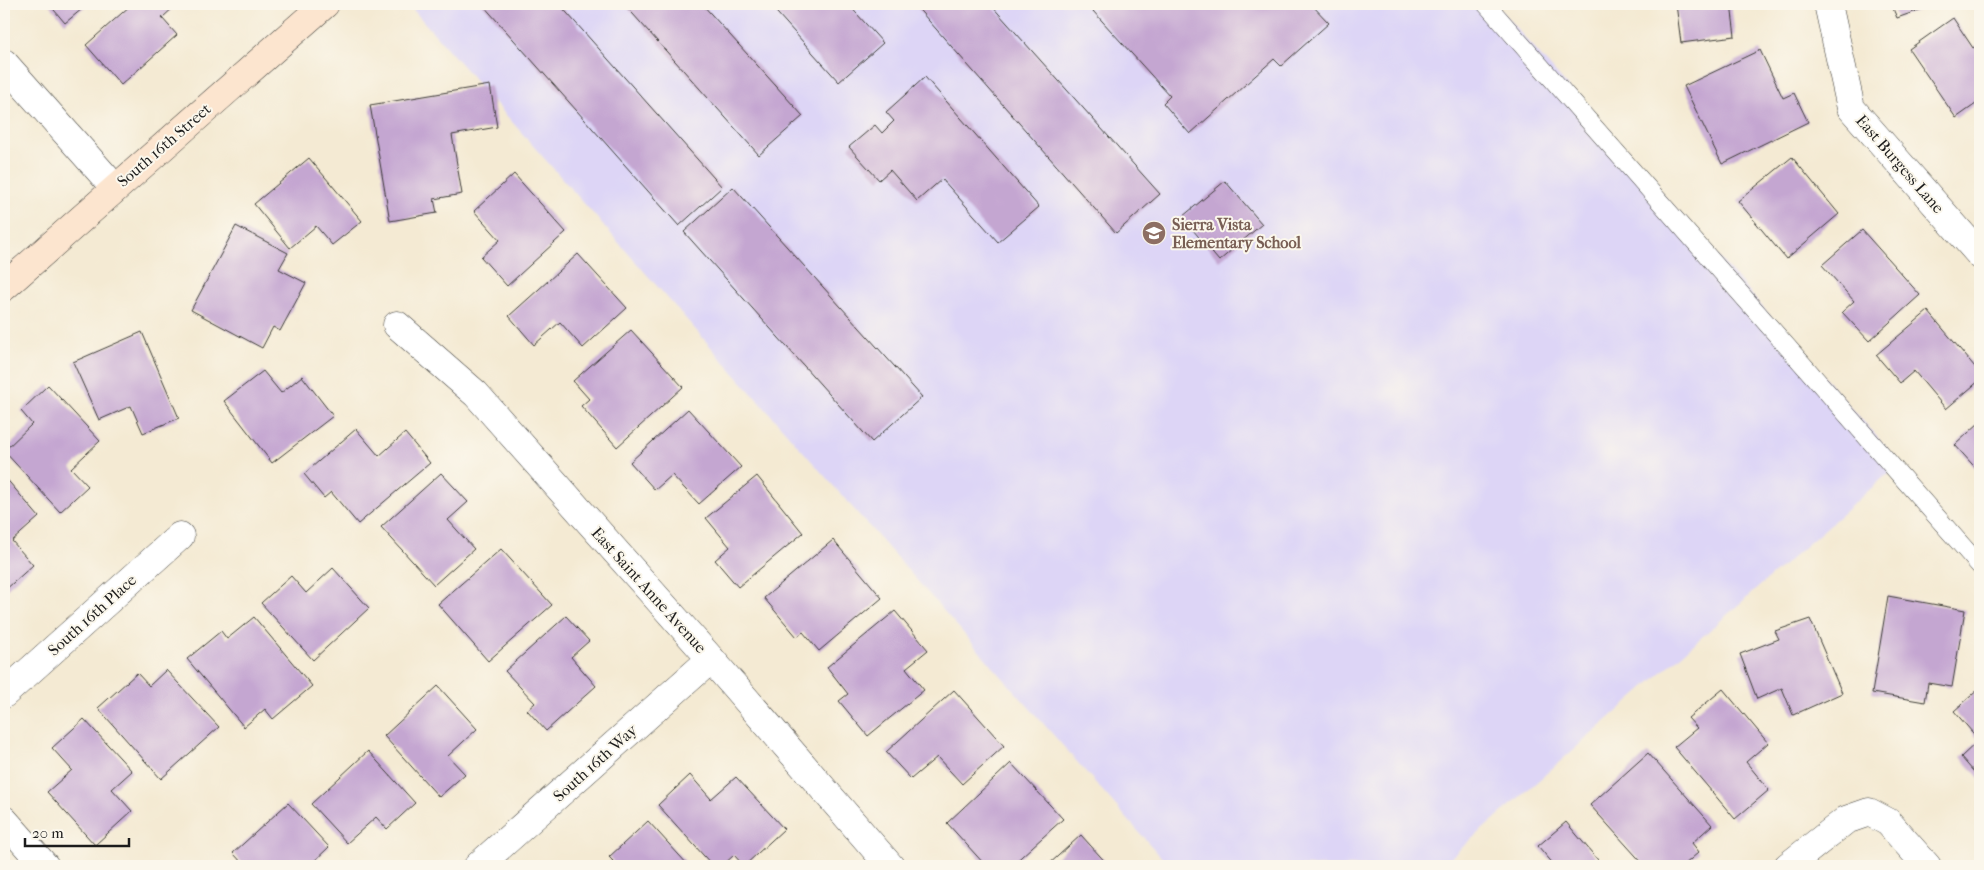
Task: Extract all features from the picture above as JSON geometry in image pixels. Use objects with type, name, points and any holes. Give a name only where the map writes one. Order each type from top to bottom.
[{"type":"main road","name":"South 16th Street","points":[[4,287],[326,4]]},
{"type":"street","name":"East Burgess Lane","points":[[1828,4],[1851,108],[1980,255]]},
{"type":"street","points":[[4,63],[115,188]]},
{"type":"street","name":"East Saint Anne Avenue","points":[[397,325],[476,394],[711,659],[890,866]]},
{"type":"street","name":"South 16th Place","points":[[4,694],[180,536]]},
{"type":"street","name":"South 16th Way","points":[[478,866],[711,659]]},
{"type":"street","points":[[1788,866],[1846,820],[1869,812],[1888,822],[1928,866]]},
{"type":"street","points":[[4,820],[45,866]]},
{"type":"lane","points":[[1486,4],[1980,566]]},
{"type":"shaded area","name":"Sierra Vista Elementary School","points":[[408,4],[1495,4],[1900,463],[1441,866],[1169,866]]},
{"type":"building","points":[[49,4],[88,4],[65,23]]},
{"type":"building","points":[[130,4],[175,4],[162,18],[177,35],[121,85],[86,45]]},
{"type":"building","points":[[482,4],[559,4],[722,187],[679,226]]},
{"type":"building","points":[[624,4],[702,4],[803,116],[759,155]]},
{"type":"building","points":[[769,4],[848,4],[883,43],[839,82]]},
{"type":"building","points":[[914,4],[990,4],[1160,194],[1116,233]]},
{"type":"building","points":[[1100,4],[1311,4],[1329,23],[1281,66],[1274,59],[1190,134],[1163,103],[1170,96],[1093,11]]},
{"type":"building","points":[[1676,4],[1731,4],[1735,36],[1681,43]]},
{"type":"building","points":[[1891,4],[1936,4],[1897,18]]},
{"type":"building","points":[[1953,18],[1973,48],[1980,43],[1980,101],[1956,118],[1909,49]]},
{"type":"building","points":[[1760,50],[1783,98],[1794,93],[1808,122],[1722,164],[1684,86]]},
{"type":"building","points":[[925,77],[1039,207],[998,242],[942,179],[917,201],[890,170],[879,180],[849,147],[875,125],[882,133],[894,121],[886,112]]},
{"type":"building","points":[[490,85],[497,127],[452,135],[462,194],[434,199],[437,213],[390,221],[370,105]]},
{"type":"building","points":[[1792,157],[1839,214],[1786,259],[1738,201]]},
{"type":"building","points":[[309,158],[362,221],[332,245],[316,226],[290,248],[254,204]]},
{"type":"building","points":[[514,174],[566,232],[507,286],[481,257],[500,240],[474,211]]},
{"type":"building","points":[[1225,181],[1262,224],[1219,261],[1182,217]]},
{"type":"building","points":[[733,187],[922,397],[872,442],[684,232]]},
{"type":"building","points":[[236,226],[288,253],[279,269],[306,283],[280,331],[273,327],[262,348],[191,310]]},
{"type":"building","points":[[1862,230],[1920,295],[1869,341],[1842,312],[1854,301],[1822,265]]},
{"type":"building","points":[[578,254],[627,308],[583,348],[560,322],[534,345],[509,316]]},
{"type":"building","points":[[1928,311],[1980,373],[1980,380],[1946,409],[1914,371],[1900,383],[1876,355]]},
{"type":"building","points":[[631,330],[683,387],[617,447],[581,406],[589,399],[573,381]]},
{"type":"building","points":[[142,332],[179,418],[143,433],[131,406],[99,420],[73,362]]},
{"type":"building","points":[[263,371],[281,393],[302,376],[333,416],[272,463],[224,401]]},
{"type":"building","points":[[48,385],[100,441],[71,468],[88,486],[60,512],[4,451],[32,424],[21,411]]},
{"type":"building","points":[[688,409],[741,467],[699,504],[672,475],[655,490],[630,462]]},
{"type":"building","points":[[1980,422],[1980,473],[1955,445]]},
{"type":"building","points":[[356,429],[379,456],[405,433],[430,463],[358,524],[331,492],[324,498],[304,474]]},
{"type":"building","points":[[441,473],[468,502],[448,520],[474,549],[434,585],[381,527]]},
{"type":"building","points":[[4,476],[39,517],[12,541],[33,565],[4,591]]},
{"type":"building","points":[[757,476],[803,533],[738,587],[715,560],[730,547],[706,518]]},
{"type":"building","points":[[833,540],[882,598],[819,651],[803,632],[797,637],[764,598]]},
{"type":"building","points":[[501,549],[552,605],[488,661],[438,604]]},
{"type":"building","points":[[333,568],[369,608],[313,660],[261,603],[291,576],[306,593]]},
{"type":"building","points":[[1888,596],[1965,610],[1952,687],[1928,683],[1925,702],[1872,693]]},
{"type":"building","points":[[895,611],[928,650],[906,668],[924,690],[868,736],[839,701],[848,694],[827,667]]},
{"type":"building","points":[[566,616],[589,641],[571,657],[596,686],[546,731],[527,710],[535,703],[505,671]]},
{"type":"building","points":[[254,617],[312,686],[273,719],[265,709],[244,727],[187,659],[221,631],[227,639]]},
{"type":"building","points":[[1810,619],[1842,693],[1793,715],[1782,688],[1757,699],[1740,654],[1779,639],[1775,631]]},
{"type":"building","points":[[166,670],[219,727],[161,779],[98,708],[137,673],[149,686]]},
{"type":"building","points":[[438,686],[477,729],[448,756],[465,774],[439,797],[384,736]]},
{"type":"building","points":[[1980,688],[1980,779],[1961,757],[1979,740],[1954,711]]},
{"type":"building","points":[[1723,689],[1768,743],[1746,762],[1769,790],[1735,819],[1674,747],[1697,728],[1688,718]]},
{"type":"building","points":[[954,690],[1004,746],[962,784],[937,757],[911,779],[886,752]]},
{"type":"building","points":[[84,719],[132,771],[112,789],[132,811],[95,845],[47,792],[72,770],[52,748]]},
{"type":"building","points":[[368,751],[415,803],[387,829],[376,817],[347,843],[311,804]]},
{"type":"building","points":[[1648,753],[1712,825],[1692,843],[1699,852],[1683,866],[1645,866],[1590,805]]},
{"type":"building","points":[[1011,763],[1063,819],[1011,866],[986,866],[947,823]]},
{"type":"building","points":[[690,775],[711,799],[736,777],[784,829],[744,866],[734,855],[722,866],[713,866],[658,805]]},
{"type":"building","points":[[288,803],[329,847],[309,866],[245,866],[233,853]]},
{"type":"building","points":[[648,821],[689,866],[607,866],[613,861],[609,857]]},
{"type":"building","points":[[1566,822],[1603,866],[1555,866],[1538,846]]},
{"type":"building","points":[[1081,835],[1109,866],[1047,866]]},
{"type":"place","name":"Sierra Vista Elementary School","points":[[1154,233]]}]
